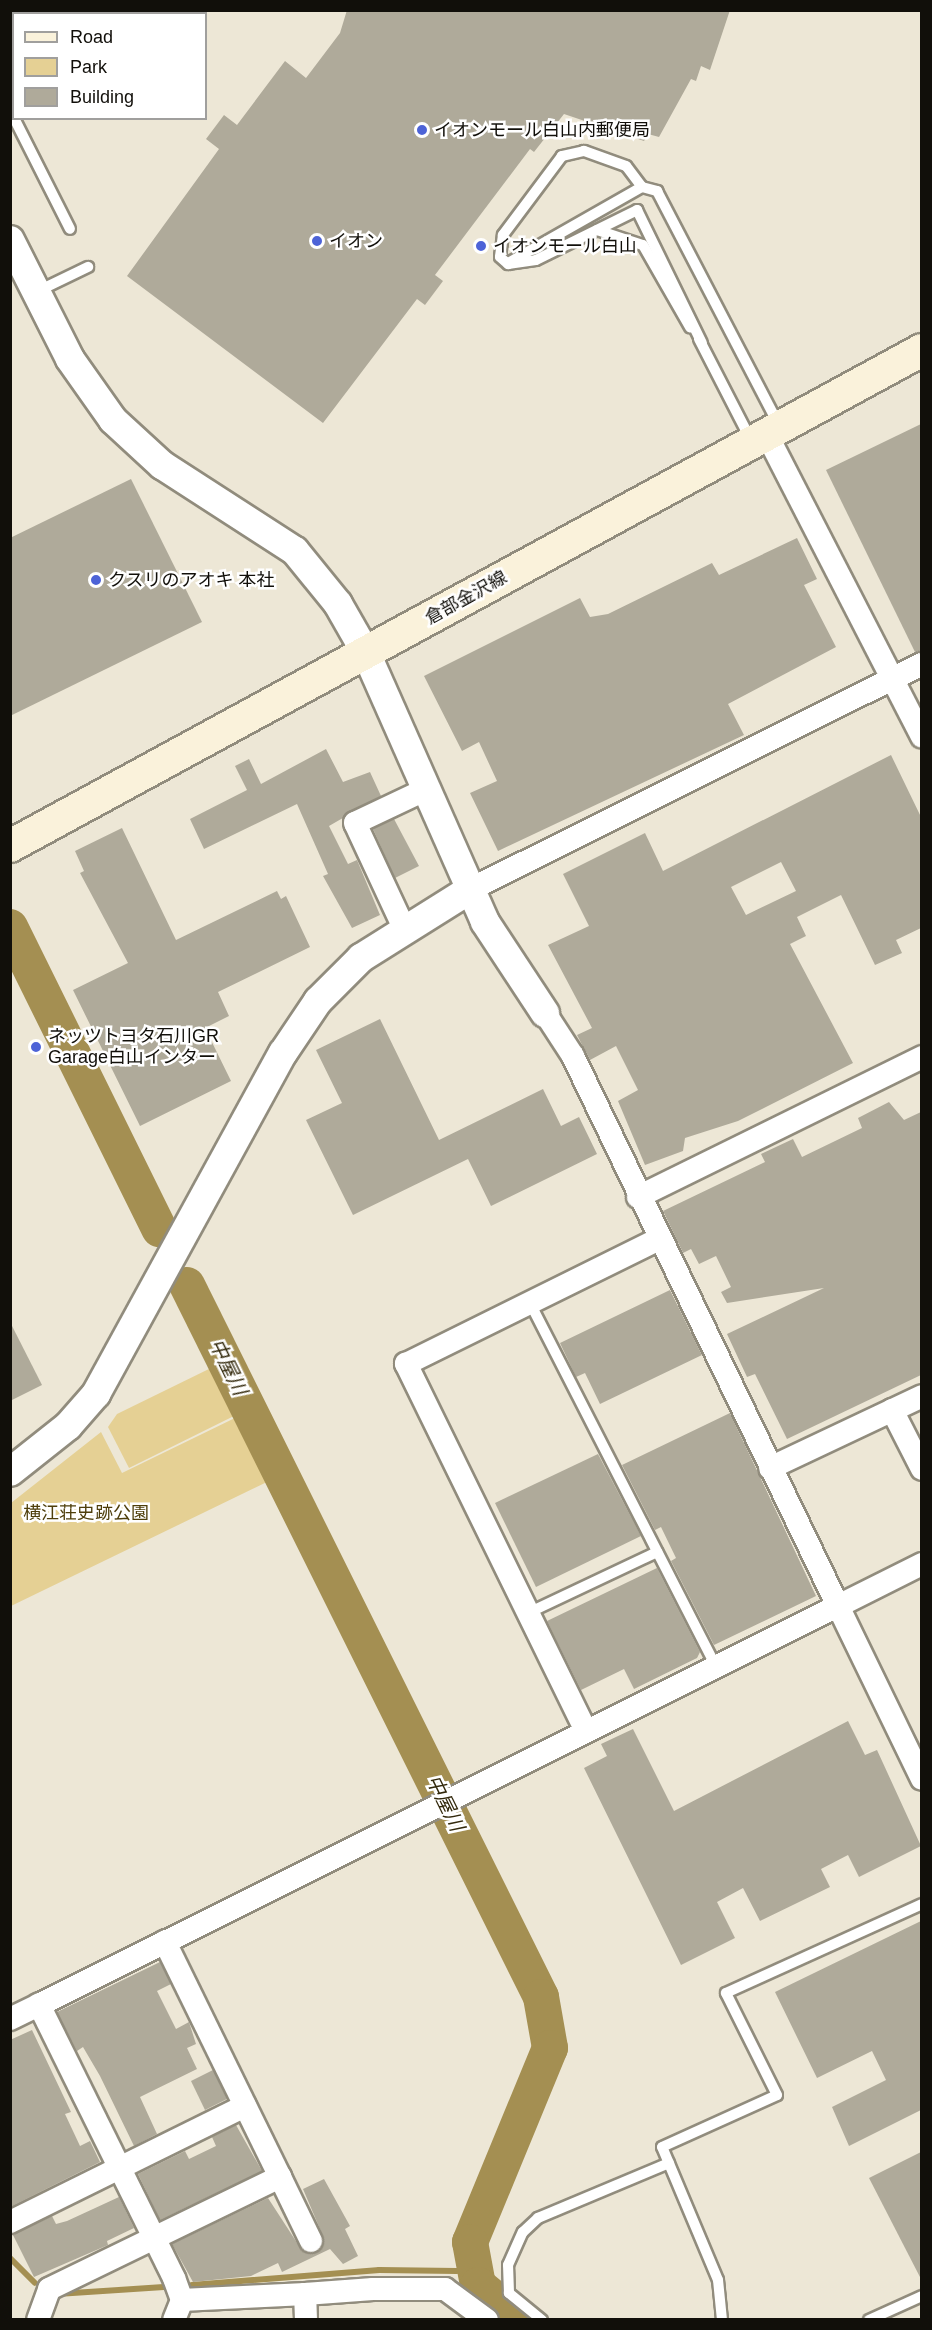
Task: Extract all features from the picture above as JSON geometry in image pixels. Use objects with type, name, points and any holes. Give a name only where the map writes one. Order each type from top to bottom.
[{"type":"main road","name":"倉部金沢線","points":[[10,846],[921,350]]},
{"type":"street","points":[[10,240],[70,359],[113,420],[162,465],[295,551],[338,604],[366,653],[485,922],[573,1056],[638,1197],[921,1779]]},
{"type":"street","points":[[767,435],[921,736]]},
{"type":"street","points":[[10,1472],[60,1433],[96,1394],[283,1053],[318,1001],[361,958],[404,928],[471,889],[921,664]]},
{"type":"street","points":[[404,928],[355,823],[427,789]]},
{"type":"street","points":[[638,1197],[921,1057]]},
{"type":"street","points":[[585,1729],[406,1364],[659,1239]]},
{"type":"street","points":[[770,1468],[921,1396]]},
{"type":"street","points":[[892,1410],[921,1469]]},
{"type":"street","points":[[10,2019],[585,1729],[921,1564]]},
{"type":"street","points":[[165,1942],[311,2241]]},
{"type":"street","points":[[39,2005],[155,2240],[178,2310],[305,2294],[445,2289],[487,2319]]},
{"type":"street","points":[[10,2222],[245,2106]]},
{"type":"street","points":[[38,2319],[49,2289],[155,2240],[280,2177]]},
{"type":"street","points":[[305,2294],[306,2319]]},
{"type":"lane","points":[[15,120],[70,229]]},
{"type":"lane","points":[[702,343],[637,210],[536,260],[508,264],[500,257],[503,235],[562,156],[584,151],[626,166],[642,187],[664,196],[767,435]]},
{"type":"lane","points":[[508,264],[642,187]]},
{"type":"lane","points":[[596,230],[614,231],[643,245],[702,343],[767,435]]},
{"type":"lane","points":[[36,292],[88,267]]},
{"type":"lane","points":[[530,1303],[716,1666]]},
{"type":"lane","points":[[528,1613],[657,1552]]},
{"type":"lane","points":[[722,2319],[718,2280],[662,2147],[777,2095],[726,1993],[921,1905]]},
{"type":"lane","points":[[542,2319],[509,2293],[508,2265],[523,2232],[538,2218],[669,2163]]},
{"type":"lane","points":[[869,2319],[921,2296]]},
{"type":"green space","points":[[213,1367],[236,1415],[129,1468],[108,1427],[117,1414]]},
{"type":"green space","name":"横江荘史跡公園","points":[[237,1417],[269,1481],[11,1606],[11,1503],[101,1432],[122,1473]]},
{"type":"building","points":[[347,10],[730,10],[710,70],[701,66],[696,81],[691,79],[659,137],[648,134],[644,141],[564,114],[534,152],[530,149],[435,275],[443,281],[425,305],[417,299],[323,423],[127,276],[219,149],[206,139],[224,115],[237,125],[285,61],[306,78],[340,33]]},
{"type":"building","points":[[921,424],[921,651],[915,652],[826,470]]},
{"type":"building","name":"クスリのアオキ 本社","points":[[131,479],[202,622],[10,716],[10,538]]},
{"type":"building","points":[[797,538],[817,579],[804,585],[836,647],[728,704],[744,735],[498,851],[470,793],[497,781],[479,742],[462,751],[424,676],[580,598],[590,617],[608,614],[712,563],[719,575]]},
{"type":"building","points":[[326,749],[343,782],[370,772],[381,796],[329,826],[348,864],[357,860],[380,915],[352,928],[323,876],[328,874],[297,804],[204,849],[190,819],[247,790],[235,766],[249,759],[261,784]]},
{"type":"building","points":[[891,755],[921,817],[921,928],[896,940],[902,953],[875,965],[841,895],[797,917],[806,936],[790,944],[853,1063],[738,1121],[685,1138],[683,1151],[645,1165],[618,1101],[638,1090],[616,1046],[590,1060],[577,1035],[592,1028],[548,945],[589,926],[563,874],[645,833],[663,871]],"holes":[[[781,862],[796,891],[746,915],[731,887]]]},
{"type":"building","points":[[394,819],[419,866],[395,878],[373,829]]},
{"type":"building","points":[[122,828],[176,940],[277,891],[281,899],[286,896],[310,947],[218,992],[229,1016],[205,1028],[231,1081],[140,1126],[73,990],[128,963],[80,873],[84,871],[75,851]]},
{"type":"building","points":[[380,1019],[439,1140],[543,1089],[561,1126],[579,1117],[597,1154],[491,1206],[468,1159],[353,1215],[306,1120],[342,1103],[316,1050]]},
{"type":"building","points":[[889,1102],[904,1120],[921,1112],[921,1375],[787,1439],[755,1374],[747,1377],[727,1334],[824,1288],[727,1303],[721,1292],[731,1287],[716,1256],[699,1264],[691,1249],[683,1253],[663,1211],[765,1162],[761,1154],[793,1139],[802,1157],[862,1128],[858,1118]]},
{"type":"building","points":[[670,1290],[702,1355],[600,1404],[585,1373],[576,1377],[560,1343]]},
{"type":"building","points":[[10,1322],[42,1385],[10,1401]]},
{"type":"building","points":[[730,1413],[816,1596],[714,1645],[671,1561],[676,1558],[661,1527],[655,1530],[622,1465]]},
{"type":"building","points":[[598,1454],[641,1536],[536,1587],[495,1503]]},
{"type":"building","points":[[657,1568],[700,1652],[697,1658],[634,1689],[624,1669],[581,1690],[547,1621]]},
{"type":"building","points":[[848,1721],[865,1755],[877,1750],[921,1846],[859,1877],[848,1855],[821,1869],[830,1887],[760,1921],[743,1888],[717,1902],[735,1938],[681,1965],[584,1768],[607,1756],[601,1744],[633,1729],[674,1811]]},
{"type":"building","points":[[921,1921],[921,2110],[849,2146],[832,2107],[886,2080],[872,2051],[817,2078],[775,1992]]},
{"type":"building","points":[[160,1962],[171,1984],[157,1991],[176,2029],[189,2022],[196,2044],[187,2048],[197,2069],[140,2097],[157,2134],[134,2146],[100,2076],[83,2047],[77,2051],[57,2012]]},
{"type":"building","points":[[32,2030],[71,2112],[65,2114],[80,2146],[90,2141],[100,2162],[10,2207],[10,2040]]},
{"type":"building","points":[[213,2070],[227,2099],[205,2110],[191,2081]]},
{"type":"building","points":[[236,2125],[262,2171],[160,2220],[138,2174],[185,2151],[189,2159],[216,2146],[212,2137]]},
{"type":"building","points":[[921,2152],[921,2279],[869,2178]]},
{"type":"building","points":[[324,2179],[350,2226],[345,2229],[358,2256],[343,2264],[330,2249],[282,2272],[278,2263],[251,2276],[193,2282],[172,2244],[268,2198],[303,2252],[317,2253],[323,2236],[303,2189]]},
{"type":"building","points":[[119,2197],[134,2228],[107,2241],[108,2245],[34,2277],[13,2235],[52,2216],[56,2224],[67,2221]]},
{"type":"waterway","name":"中屋川","points":[[10,927],[159,1229]]},
{"type":"waterway","name":"中屋川","points":[[187,1285],[541,1997],[550,2048],[470,2242],[478,2285],[520,2320]]},
{"type":"waterway","points":[[10,2258],[35,2283]]},
{"type":"waterway","points":[[192,2285],[379,2270],[457,2271]]},
{"type":"waterway","points":[[467,2274],[473,2275]]},
{"type":"waterway","points":[[57,2294],[164,2287]]},
{"type":"place","name":"イオンモール白山内郵便局","points":[[422,130]]},
{"type":"place","name":"イオン","points":[[317,241]]},
{"type":"place","name":"イオンモール白山","points":[[481,246]]},
{"type":"place","name":"クスリのアオキ 本社","points":[[96,580]]},
{"type":"place","name":"ネッツトヨタ石川GR Garage白山インター","points":[[36,1047]]}]
